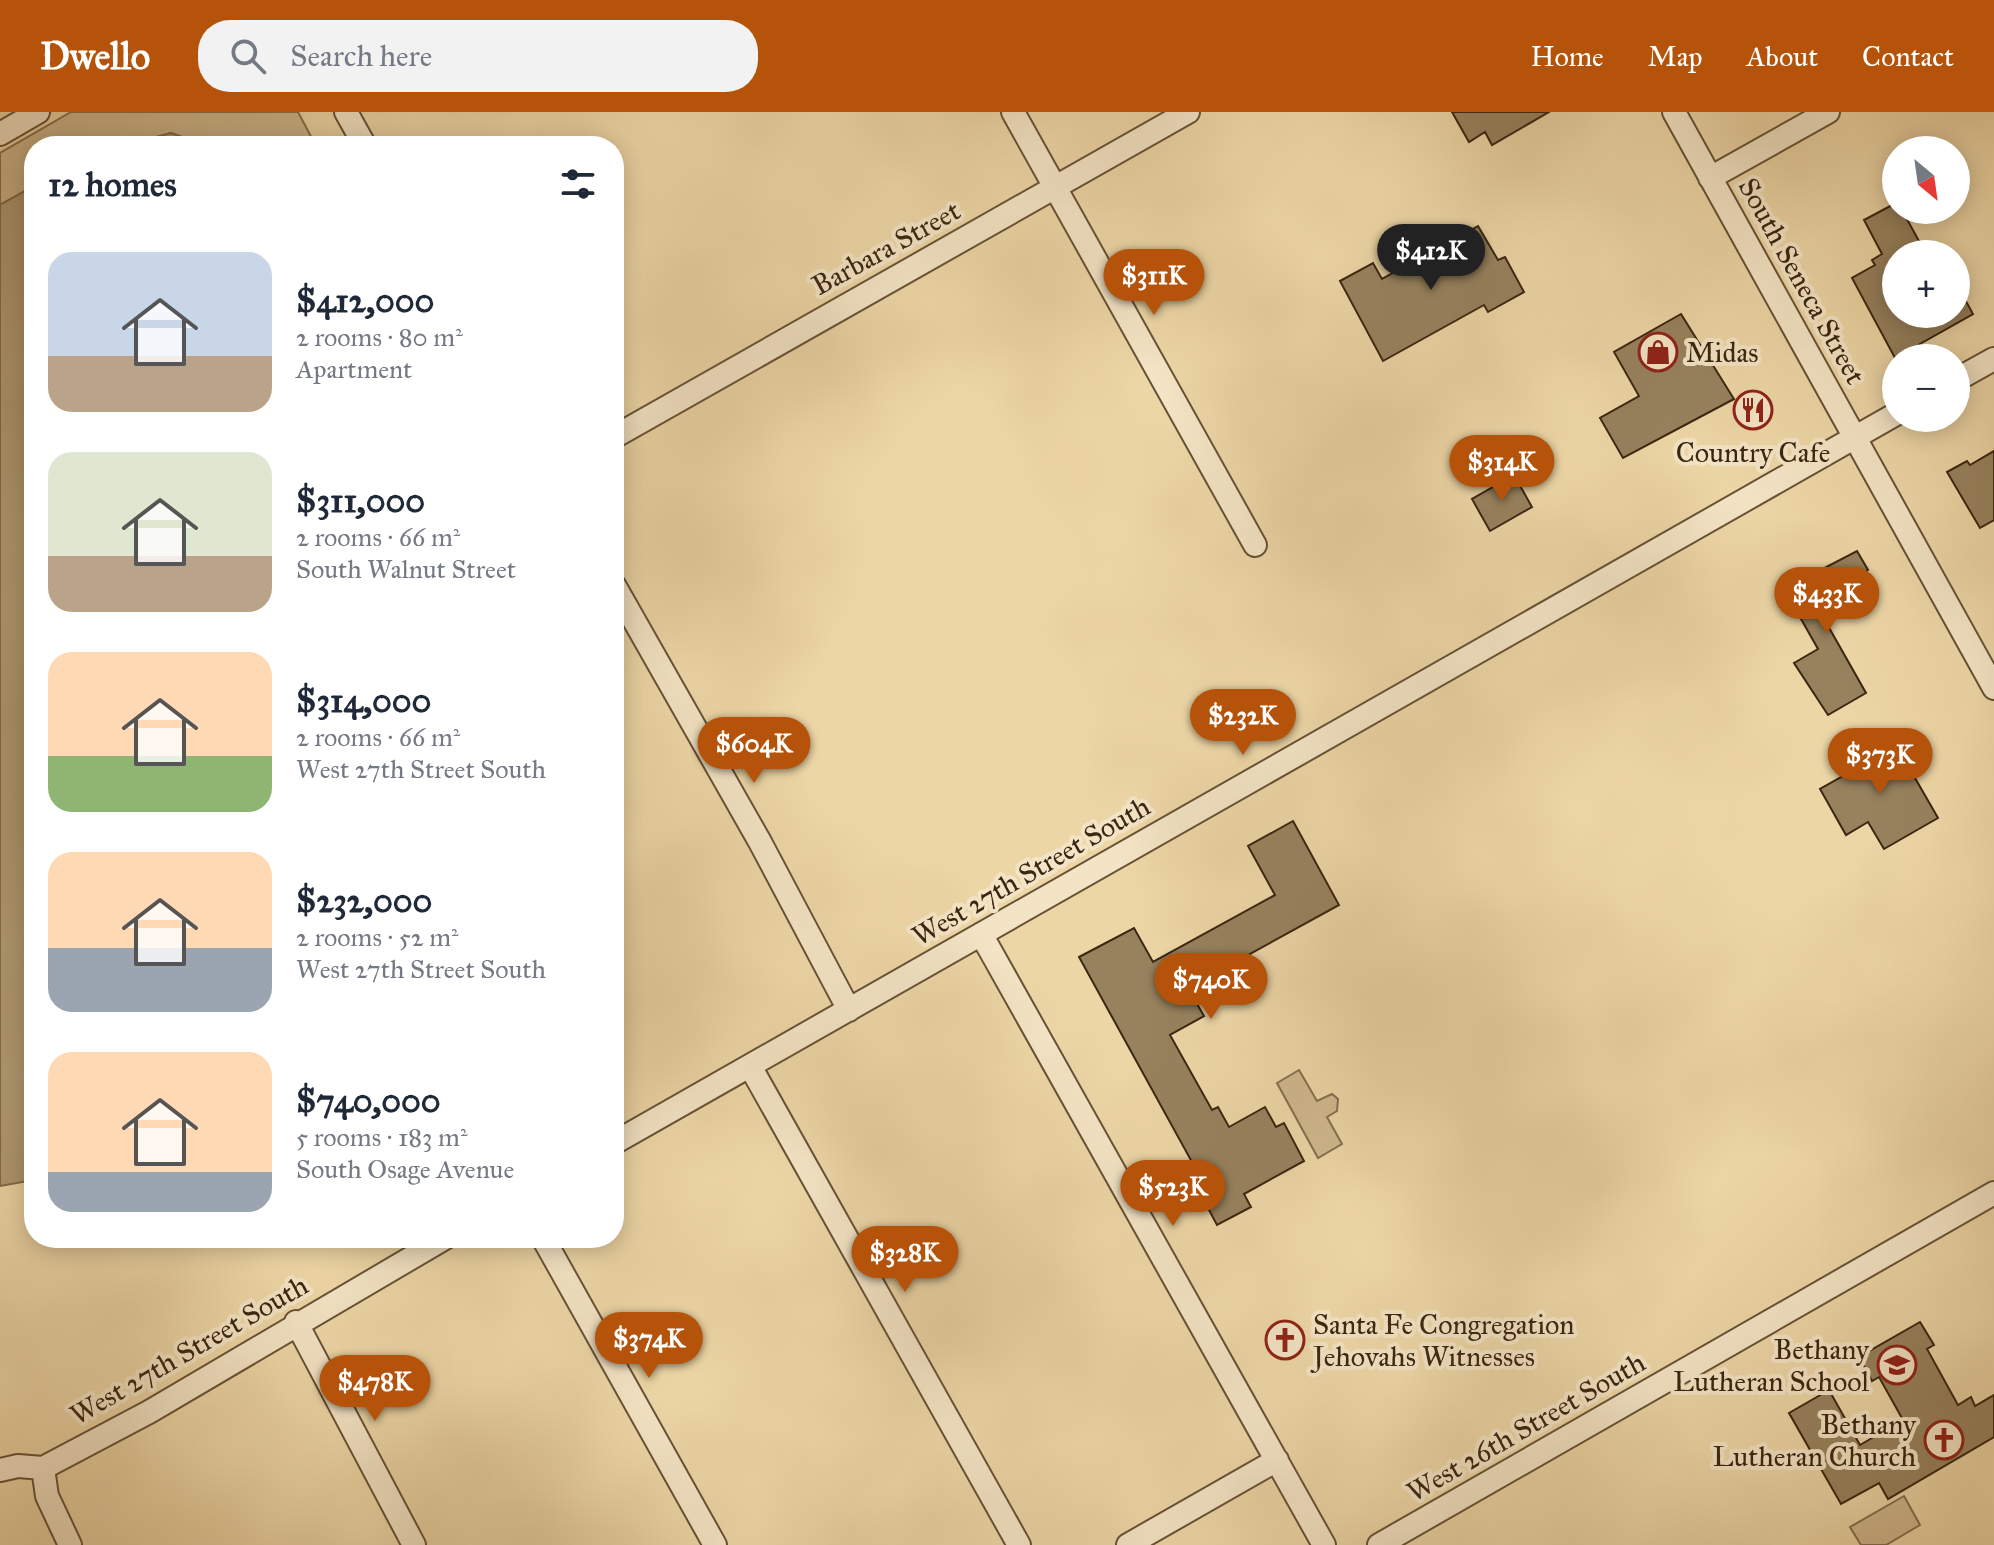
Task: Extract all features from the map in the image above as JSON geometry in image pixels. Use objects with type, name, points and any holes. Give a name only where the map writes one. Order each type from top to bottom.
[{"type":"street","points":[[0,134],[38,112]]},
{"type":"street","points":[[346,112],[359,136]]},
{"type":"street","points":[[1013,112],[1255,545]]},
{"type":"street","name":"Barbara Street","points":[[624,431],[1188,112]]},
{"type":"street","name":"South Seneca Street","points":[[1674,112],[1994,688]]},
{"type":"street","points":[[1710,178],[1828,112]]},
{"type":"street","points":[[1970,372],[1994,359]]},
{"type":"street","name":"West 27th Street South","points":[[624,1137],[1882,422]]},
{"type":"street","points":[[624,602],[757,835],[849,1010]]},
{"type":"street","points":[[981,934],[1324,1545]]},
{"type":"street","points":[[750,1066],[1019,1545]]},
{"type":"street","name":"West 26th Street South","points":[[1379,1545],[1994,1193]]},
{"type":"street","name":"West 27th Street South","points":[[0,1470],[18,1466],[43,1468],[149,1412],[296,1322],[427,1248]]},
{"type":"street","points":[[549,1248],[715,1545]]},
{"type":"street","points":[[296,1322],[414,1545]]},
{"type":"street","points":[[1128,1545],[1277,1460]]},
{"type":"street","points":[[43,1468],[47,1496],[70,1545]]},
{"type":"shaded area","points":[[71,112],[298,112],[311,136],[179,136],[171,133],[160,136],[29,136]]},
{"type":"shaded area","points":[[24,139],[24,192],[0,205],[0,153]]},
{"type":"shaded area","points":[[24,192],[24,1182],[0,1186],[0,205]]},
{"type":"shaded area","points":[[1299,1070],[1317,1101],[1332,1094],[1338,1099],[1337,1111],[1327,1117],[1342,1144],[1318,1158],[1277,1083]]},
{"type":"shaded area","points":[[1904,1496],[1920,1525],[1886,1545],[1861,1545],[1850,1527]]},
{"type":"building","points":[[1452,112],[1549,112],[1492,145],[1485,132],[1469,142]]},
{"type":"building","points":[[1882,210],[1882,224],[1910,224],[1918,240],[1882,240],[1882,254],[1864,220]]},
{"type":"building","points":[[1478,226],[1498,260],[1505,257],[1524,292],[1488,312],[1484,305],[1383,361],[1340,281],[1373,263],[1382,279]]},
{"type":"building","points":[[1882,254],[1882,328],[1948,328],[1920,344],[1887,344],[1852,278],[1875,265],[1872,260]]},
{"type":"building","points":[[1681,314],[1734,399],[1623,458],[1600,418],[1639,396],[1614,352]]},
{"type":"building","points":[[1994,451],[1994,520],[1980,528],[1947,472],[1967,461],[1970,465]]},
{"type":"building","points":[[1514,475],[1532,507],[1490,531],[1472,499]]},
{"type":"building","points":[[1857,551],[1868,570],[1820,598],[1829,613],[1823,617],[1866,693],[1828,715],[1794,663],[1818,649],[1784,589]]},
{"type":"building","points":[[1892,738],[1938,818],[1884,849],[1868,822],[1846,835],[1820,789],[1857,768],[1852,760]]},
{"type":"building","points":[[1293,821],[1339,905],[1188,988],[1204,1016],[1170,1035],[1212,1110],[1218,1107],[1229,1127],[1265,1107],[1276,1127],[1284,1123],[1304,1161],[1244,1194],[1251,1207],[1217,1225],[1196,1186],[1203,1182],[1079,957],[1134,928],[1153,962],[1275,895],[1248,846]]},
{"type":"building","points":[[1920,1322],[1934,1345],[1927,1349],[1958,1405],[1971,1397],[1975,1406],[1994,1395],[1994,1437],[1888,1499],[1879,1483],[1841,1504],[1789,1413],[1829,1390],[1860,1445],[1903,1420],[1879,1377],[1872,1381],[1859,1357]]},
{"type":"place","name":"Midas","points":[[1658,352]]},
{"type":"place","name":"Country Cafe","points":[[1753,410]]},
{"type":"place","name":"Santa Fe Congregation Jehovahs Witnesses","points":[[1285,1340]]},
{"type":"place","name":"Bethany Lutheran School","points":[[1897,1365]]},
{"type":"place","name":"Bethany Lutheran Church","points":[[1944,1440]]}]
